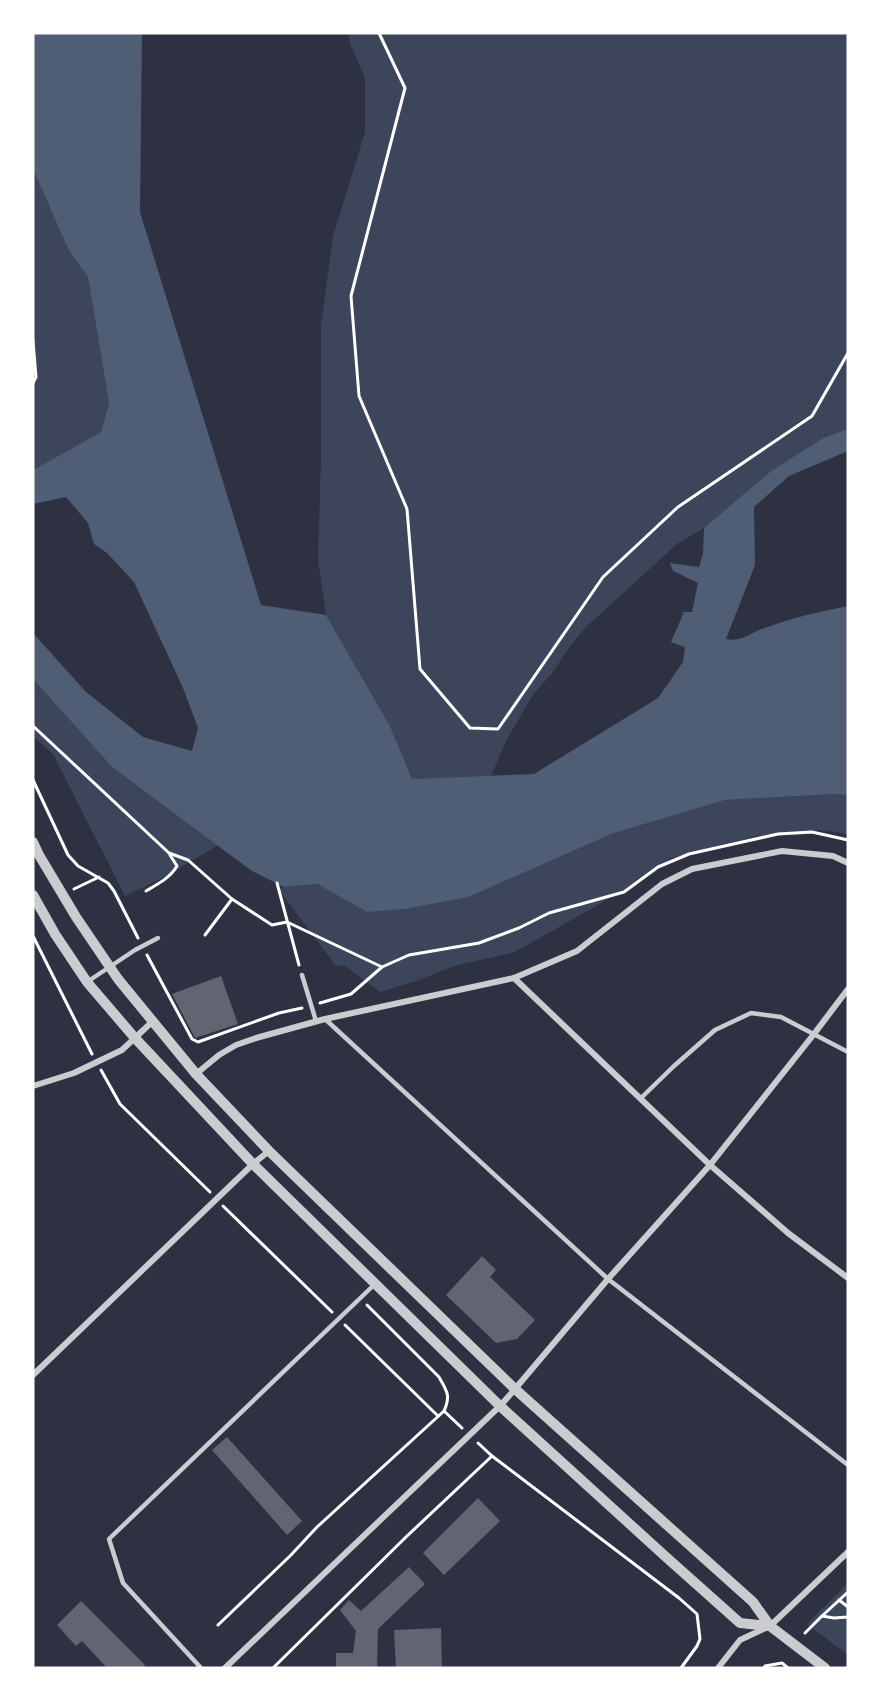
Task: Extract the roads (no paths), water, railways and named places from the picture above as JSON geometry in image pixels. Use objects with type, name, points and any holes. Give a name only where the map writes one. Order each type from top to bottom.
[{"type":"street","points":[[33,842],[63,896],[109,967],[196,1074],[269,1151],[515,1389],[753,1602],[770,1626],[825,1668]]},
{"type":"street","points":[[196,1074],[219,1055],[236,1045],[325,1019],[514,978],[577,951],[662,884],[692,869],[782,851],[833,856],[848,863]]},
{"type":"street","points":[[33,896],[87,982],[134,1037],[253,1164],[500,1406],[740,1623],[770,1626]]},
{"type":"street","points":[[514,978],[710,1165],[788,1233],[848,1278]]},
{"type":"street","points":[[225,1668],[500,1406],[608,1279],[710,1165],[848,989]]},
{"type":"street","points":[[33,1086],[74,1073],[122,1050],[153,1021]]},
{"type":"street","points":[[33,1375],[269,1151]]},
{"type":"street","points":[[718,1668],[740,1640],[770,1626],[848,1552]]},
{"type":"lane","points":[[87,982],[135,950],[158,938]]},
{"type":"lane","points":[[302,975],[316,1022]]},
{"type":"lane","points":[[641,1098],[715,1030],[751,1013],[781,1017],[848,1053]]},
{"type":"lane","points":[[325,1019],[608,1279],[848,1465]]},
{"type":"lane","points":[[201,1668],[123,1583],[109,1539],[376,1283]]}]
